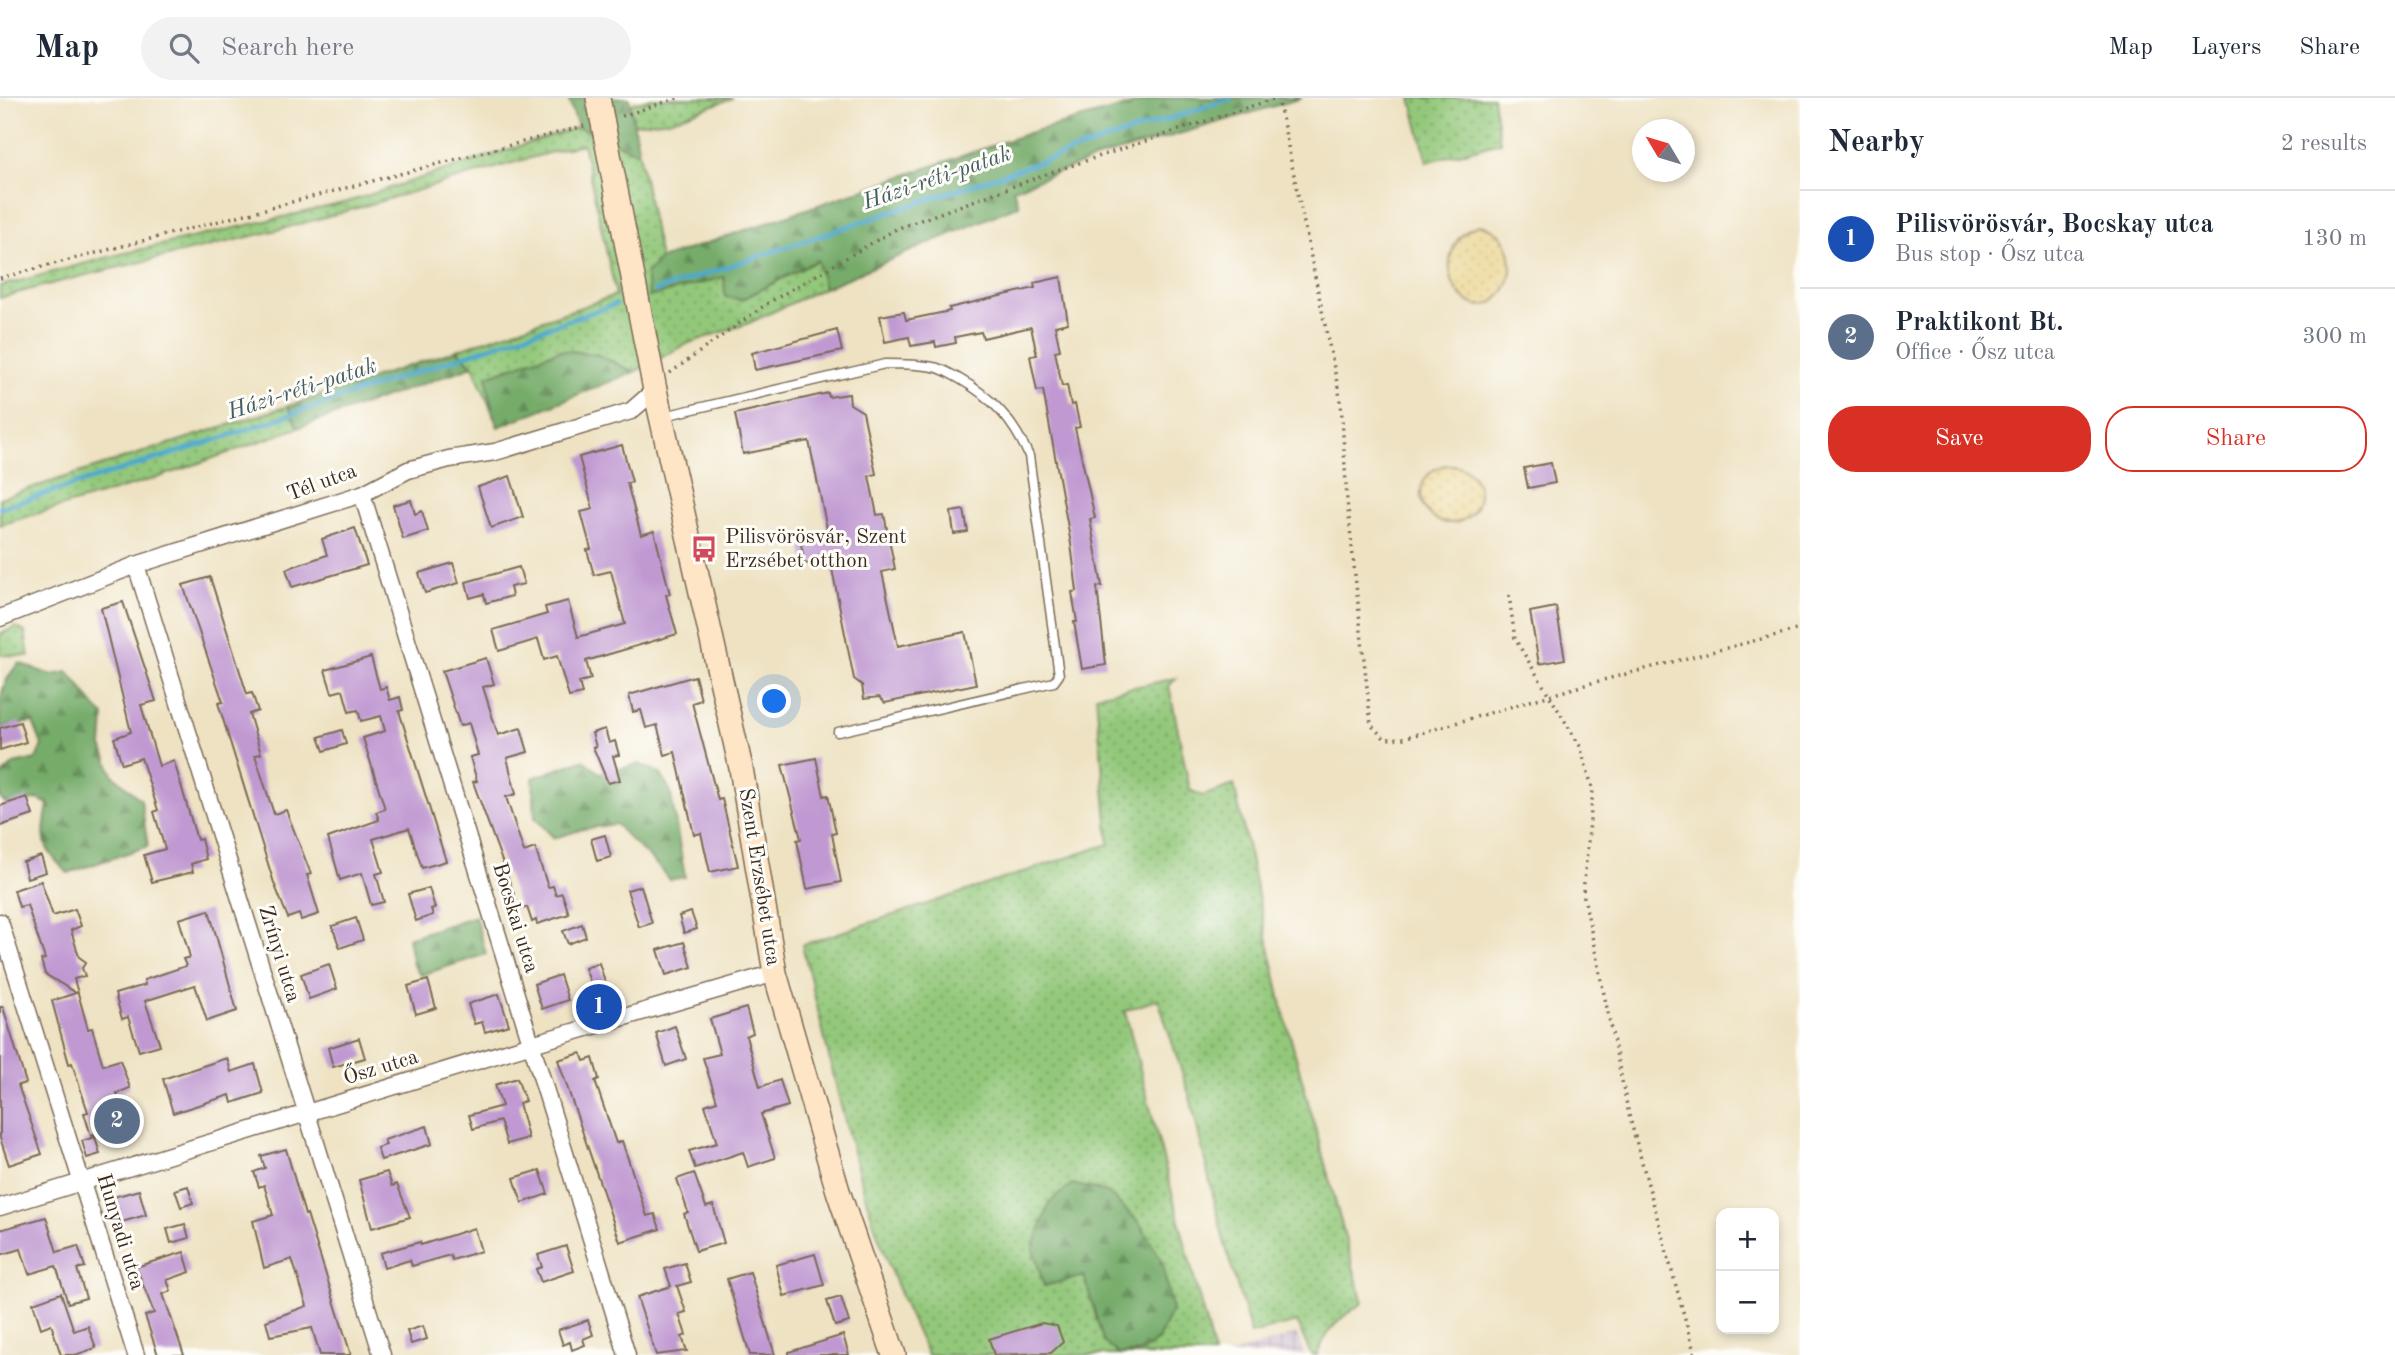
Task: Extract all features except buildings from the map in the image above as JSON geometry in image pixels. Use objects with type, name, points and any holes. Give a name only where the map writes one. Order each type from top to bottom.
[{"type":"street","name":"Szent Erzsébet utca","points":[[598,98],[655,390],[741,768],[775,974],[845,1211],[894,1355]]},
{"type":"street","name":"Tél utca","points":[[0,618],[136,565],[362,494],[408,470],[509,448],[631,411],[655,390]]},
{"type":"street","name":"Bocskai utca","points":[[362,494],[627,1355]]},
{"type":"street","name":"Zrínyi utca","points":[[136,565],[382,1355]]},
{"type":"street","name":"Hunyadi utca","points":[[0,922],[136,1355]]},
{"type":"street","name":"Ősz utca","points":[[0,1207],[532,1044],[775,974]]},
{"type":"lane","points":[[661,417],[885,364],[908,364],[937,367],[973,386],[1000,407],[1018,432],[1029,456],[1059,675],[1054,682],[838,732]]},
{"type":"path","points":[[0,278],[603,121],[678,98]]},
{"type":"path","points":[[655,390],[675,367],[768,303],[896,229],[1058,170],[1277,98],[1341,402],[1347,500],[1371,725],[1385,739],[1404,738],[1551,695],[1800,629]]},
{"type":"path","points":[[1508,595],[1515,639],[1538,681],[1551,695],[1580,746],[1593,790],[1583,892],[1629,1115],[1695,1355]]},
{"type":"shaded area","points":[[1297,1334],[1304,1355],[1227,1355]]},
{"type":"green space","points":[[568,98],[629,98],[639,153],[578,127]]},
{"type":"green space","points":[[651,98],[733,98],[672,120],[633,124],[631,104]]},
{"type":"green space","points":[[1156,98],[1302,98],[1100,157],[1013,189],[1019,205],[824,288],[817,260],[741,300],[725,297],[724,277],[649,297],[646,274],[660,259],[1032,132]]},
{"type":"green space","points":[[1411,98],[1493,98],[1500,142],[1427,162]]},
{"type":"green space","points":[[578,127],[639,153],[660,259],[646,274],[725,277],[741,300],[818,260],[824,288],[749,323],[689,343],[634,372],[596,354],[560,350],[488,376],[491,409],[473,366],[457,350],[616,295],[583,144],[285,228],[0,298],[0,286],[117,255],[344,203]]},
{"type":"green space","points":[[457,350],[473,366],[298,428],[288,406]]},
{"type":"green space","points":[[560,350],[596,354],[634,372],[498,427],[491,409],[487,376]]},
{"type":"green space","points":[[288,406],[298,428],[157,478],[0,525],[0,498]]},
{"type":"green space","points":[[16,627],[25,632],[29,656],[0,655],[0,634]]},
{"type":"green space","points":[[19,663],[51,675],[68,672],[104,716],[102,746],[113,775],[141,800],[148,846],[68,873],[52,856],[45,842],[48,804],[38,799],[9,806],[0,798],[0,777],[14,764],[36,759],[42,745],[33,722],[0,727],[2,692]]},
{"type":"green space","points":[[1176,678],[1169,686],[1190,790],[1202,796],[1234,785],[1282,1006],[1363,1303],[1335,1324],[1317,1355],[1311,1355],[1297,1322],[1251,1334],[1223,1237],[1190,1097],[1158,999],[1125,1011],[1214,1355],[928,1355],[905,1307],[868,1206],[802,945],[1109,844],[1096,695]]},
{"type":"green space","points":[[583,760],[600,773],[639,764],[660,773],[670,790],[685,877],[669,880],[616,824],[583,829],[554,838],[535,818],[533,778]]},
{"type":"green space","points":[[475,916],[486,954],[421,975],[413,965],[408,938]]},
{"type":"green space","points":[[1072,1184],[1107,1192],[1139,1222],[1162,1262],[1172,1310],[1158,1340],[1142,1352],[1120,1355],[1104,1343],[1084,1276],[1044,1286],[1033,1249],[1050,1202]]},
{"type":"sand","points":[[1479,225],[1493,229],[1503,239],[1509,252],[1511,268],[1503,293],[1490,304],[1482,306],[1465,299],[1457,290],[1450,268],[1454,246],[1460,237]]},
{"type":"sand","points":[[1444,465],[1456,465],[1471,473],[1479,488],[1479,500],[1471,515],[1456,523],[1444,523],[1429,515],[1421,500],[1421,488],[1429,473]]},
{"type":"waterway","name":"Házi-réti-patak","points":[[655,291],[1231,98]]},
{"type":"waterway","name":"Házi-réti-patak","points":[[0,508],[213,441],[616,304]]},
{"type":"place","name":"Pilisvörösvár, Szent Erzsébet otthon","points":[[704,549]]},
{"type":"place","name":"Pilisvörösvár, Bocskay utca","points":[[599,1007]]},
{"type":"place","name":"Praktikont Bt.","points":[[117,1121]]}]
